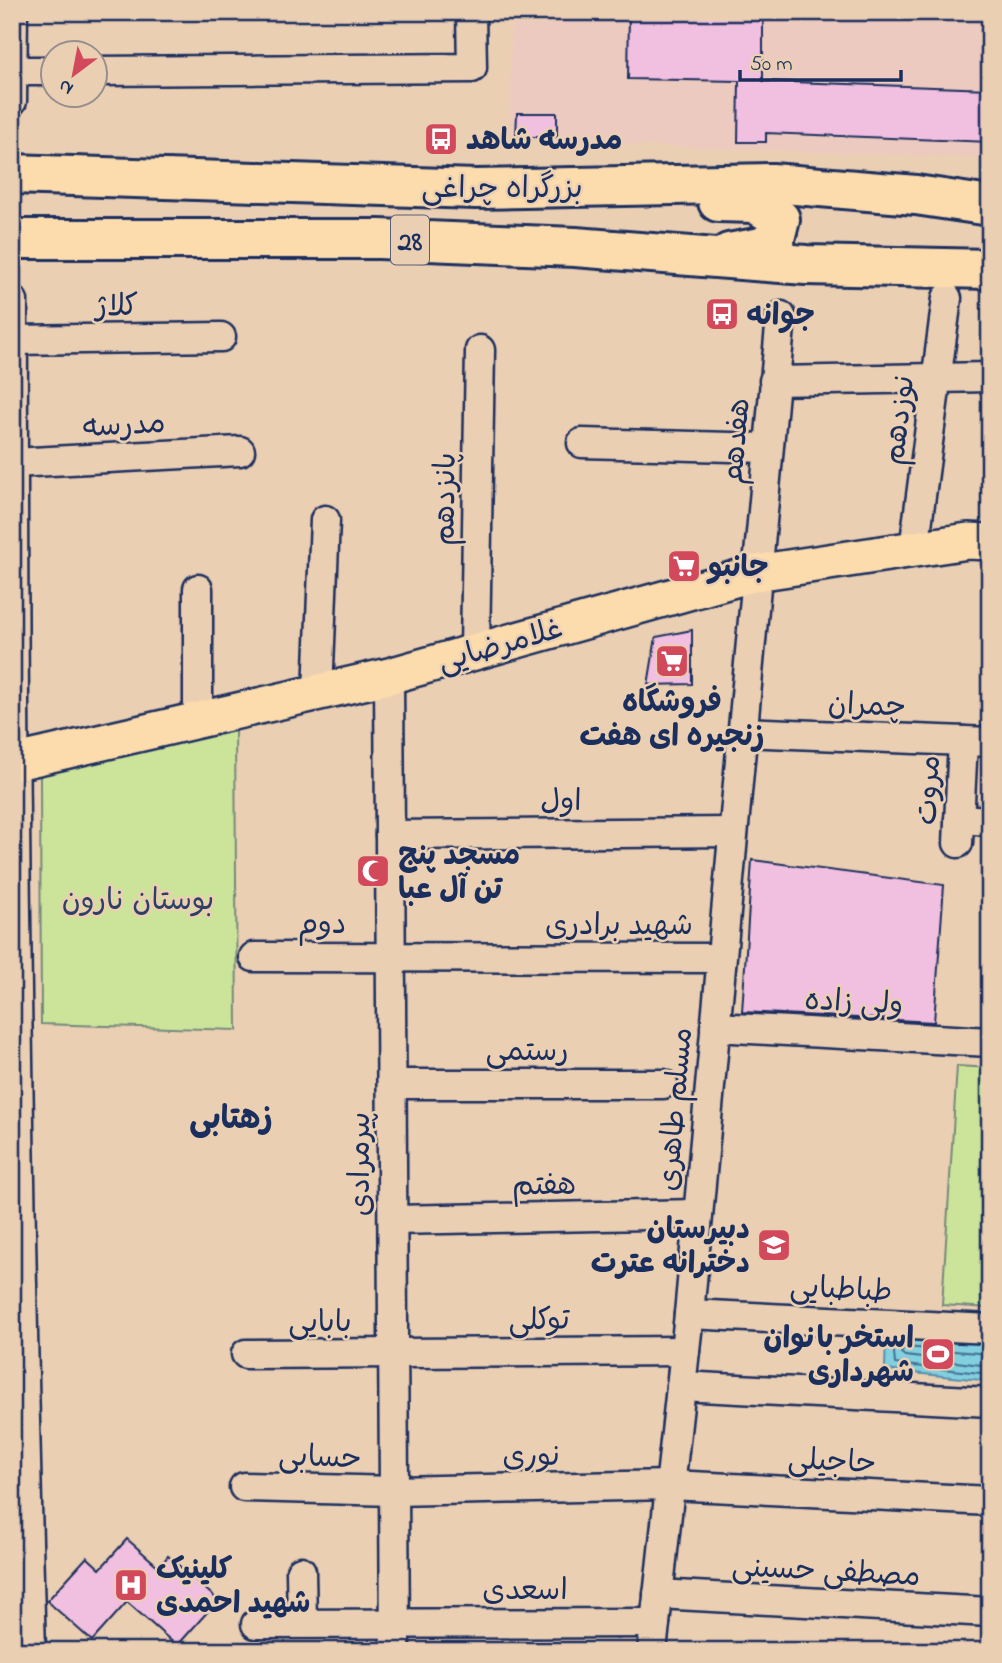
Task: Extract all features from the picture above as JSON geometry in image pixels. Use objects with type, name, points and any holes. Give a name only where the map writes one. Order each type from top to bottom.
[{"type":"highway","name":"بزرگراه چراغی","points":[[12,174],[476,189],[772,183],[916,195],[990,206]]},
{"type":"highway","points":[[588,187],[635,197],[755,203],[780,219],[775,239],[762,247],[699,258]]},
{"type":"highway","points":[[916,195],[990,193]]},
{"type":"highway","name":"بزرگراه چراغی","points":[[12,239],[379,239],[575,247],[806,265],[990,269]]},
{"type":"main road","name":"غلامرضایی","points":[[13,763],[389,676],[756,572],[968,541],[990,542]]},
{"type":"street","points":[[12,101],[13,12]]},
{"type":"street","points":[[108,71],[472,68],[471,12]]},
{"type":"street","points":[[13,71],[38,71]]},
{"type":"street","name":"نوزدهم","points":[[914,550],[947,298]]},
{"type":"street","points":[[13,301],[16,1263],[31,1651]]},
{"type":"street","name":"هفدهم","points":[[756,572],[781,316]]},
{"type":"street","name":"کلاژ","points":[[13,340],[221,337]]},
{"type":"street","name":"پانزدهم","points":[[475,650],[480,350]]},
{"type":"street","points":[[774,381],[990,377]]},
{"type":"street","points":[[582,443],[768,448]]},
{"type":"street","name":"مدرسه","points":[[13,463],[240,451]]},
{"type":"street","points":[[318,692],[325,520]]},
{"type":"street","name":"مسلم طاهری","points":[[652,1651],[689,1314],[756,572]]},
{"type":"street","points":[[198,589],[198,720]]},
{"type":"street","name":"پیرمرادی","points":[[389,676],[395,1651]]},
{"type":"street","name":"چمران","points":[[742,732],[977,741]]},
{"type":"street","name":"مروت","points":[[977,741],[958,831],[990,821]]},
{"type":"street","name":"اول","points":[[390,835],[733,832]]},
{"type":"street","name":"شهید برادری","points":[[391,956],[721,958]]},
{"type":"street","name":"دوم","points":[[254,957],[391,956]]},
{"type":"street","name":"ولی زاده","points":[[715,1027],[990,1041]]},
{"type":"street","name":"رستمی","points":[[392,1084],[663,1084]]},
{"type":"street","name":"هفتم","points":[[393,1220],[698,1214]]},
{"type":"street","name":"طباطبایی","points":[[689,1314],[990,1329]]},
{"type":"street","name":"توکلی","points":[[393,1354],[685,1351]]},
{"type":"street","name":"بابایی","points":[[246,1354],[393,1354]]},
{"type":"street","points":[[681,1386],[990,1402]]},
{"type":"street","name":"نوری","points":[[394,1491],[670,1485]]},
{"type":"street","name":"حاجیلی","points":[[670,1485],[990,1501]]},
{"type":"street","name":"حسابی","points":[[244,1487],[394,1491]]},
{"type":"street","points":[[301,1571],[302,1623]]},
{"type":"street","name":"مصطفی حسینی","points":[[658,1594],[990,1612]]},
{"type":"street","points":[[256,1624],[395,1622]]},
{"type":"street","name":"اسعدی","points":[[395,1622],[655,1623]]},
{"type":"shaded area","points":[[511,12],[990,12],[990,159],[510,140]]},
{"type":"green space","name":"بوستان نارون","points":[[235,729],[237,1030],[41,1024],[40,774]]},
{"type":"green space","points":[[957,1066],[990,1068],[990,1308],[942,1305]]},
{"type":"green space","points":[[12,1441],[21,1651],[12,1651]]},
{"type":"water","name":"استخر بانوان شهرداری","points":[[886,1330],[990,1339],[990,1381],[885,1370]]},
{"type":"building","points":[[629,12],[763,12],[763,81],[990,89],[990,142],[766,133],[766,142],[738,142],[739,81],[628,79]]},
{"type":"building","points":[[517,113],[557,113],[557,137],[516,137]]},
{"type":"building","name":"فروشگاه زنجیره ای هفت","points":[[692,630],[692,684],[648,685],[656,637]]},
{"type":"building","points":[[752,860],[944,885],[934,1022],[742,1012]]},
{"type":"building","name":"کلینیک شهید احمدی","points":[[127,1539],[159,1567],[168,1556],[218,1600],[177,1646],[127,1602],[92,1641],[47,1601],[87,1557],[100,1569]]},
{"type":"place","name":"مدرسه شاهد","points":[[441,139]]},
{"type":"place","name":"جوانه","points":[[722,314]]},
{"type":"place","name":"جانبو","points":[[684,566]]},
{"type":"place","name":"فروشگاه زنجیره ای هفت","points":[[672,661]]},
{"type":"place","name":"مسجد پنج تن آل عبا","points":[[373,871]]},
{"type":"place","name":"دبیرستان دخترانه عترت","points":[[774,1245]]},
{"type":"place","name":"استخر بانوان شهرداری","points":[[938,1354]]},
{"type":"place","name":"کلینیک شهید احمدی","points":[[131,1585]]},
{"type":"district","name":"زهتابی","points":[[231,1117]]}]
